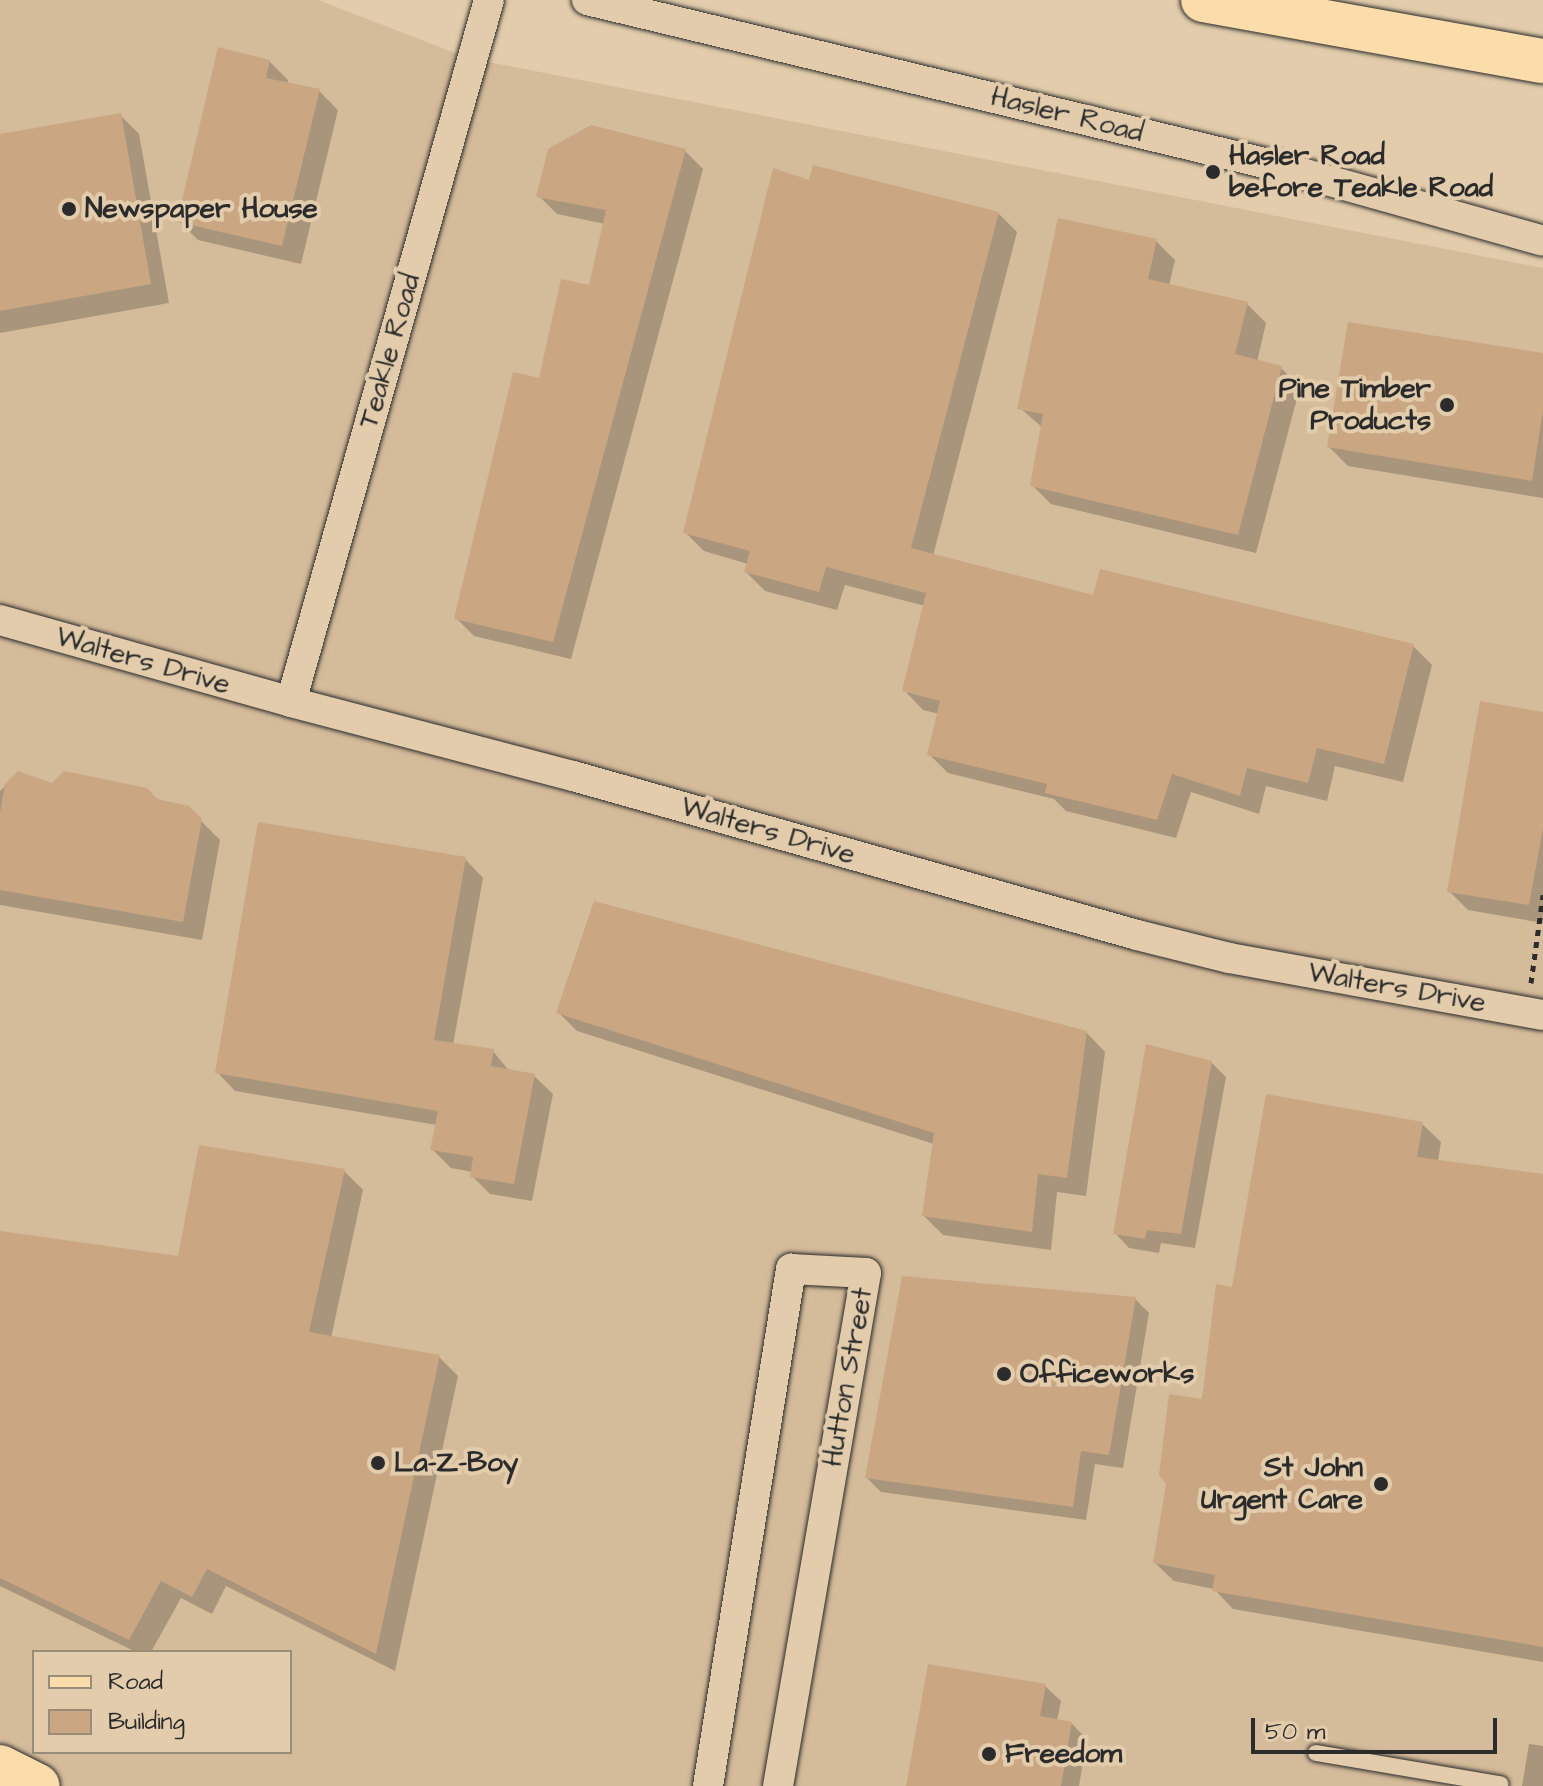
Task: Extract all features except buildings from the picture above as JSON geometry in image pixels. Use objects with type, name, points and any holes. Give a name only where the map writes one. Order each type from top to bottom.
[{"type":"main road","points":[[1203,0],[1543,61]]},
{"type":"main road","points":[[0,1767],[38,1786]]},
{"type":"street","name":"Teakle Road","points":[[291,702],[489,0]]},
{"type":"street","name":"Hasler Road","points":[[587,0],[1277,166],[1543,241]]},
{"type":"street","name":"Walters Drive","points":[[0,620],[291,702],[573,776],[1137,935],[1229,958],[1535,1014]]},
{"type":"street","name":"Hutton Street","points":[[708,1786],[791,1269],[866,1273],[778,1786]]},
{"type":"lane","points":[[1316,1753],[1500,1784]]},
{"type":"path","points":[[1535,1014],[1543,895]]},
{"type":"shaded area","points":[[0,0],[318,0],[468,58],[1543,268],[1543,1786],[0,1786]]},
{"type":"place","name":"Hasler Road before Teakle Road","points":[[1213,172]]},
{"type":"place","name":"Newspaper House","points":[[69,209]]},
{"type":"place","name":"Pine Timber Products","points":[[1447,405]]},
{"type":"place","name":"Officeworks","points":[[1004,1374]]},
{"type":"place","name":"La-Z-Boy","points":[[378,1463]]},
{"type":"place","name":"St John Urgent Care","points":[[1381,1484]]},
{"type":"place","name":"Freedom","points":[[989,1754]]}]
